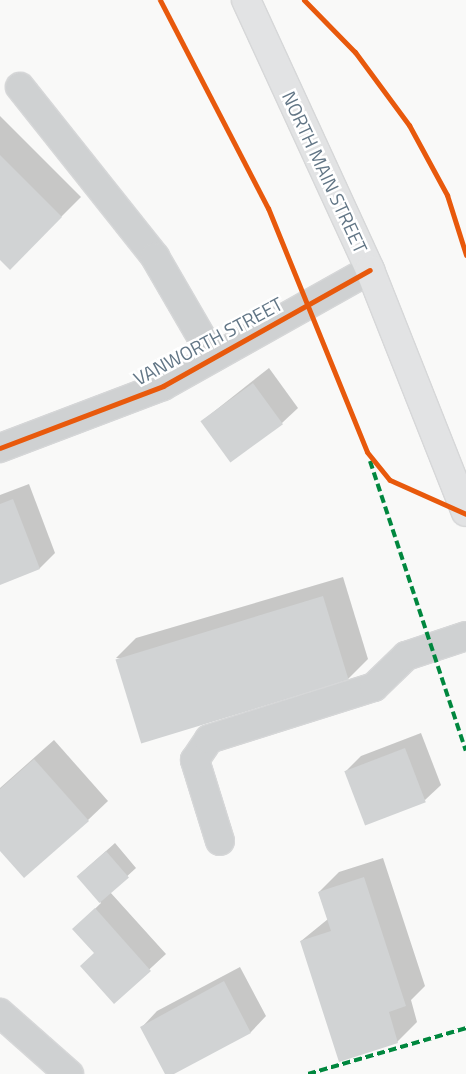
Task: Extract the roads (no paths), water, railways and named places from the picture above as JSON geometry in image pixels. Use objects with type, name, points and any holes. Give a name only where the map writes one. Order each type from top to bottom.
[{"type":"main road","name":"NORTH MAIN STREET","points":[[246,0],[370,270],[466,512]]},
{"type":"street","points":[[20,86],[155,257],[213,357]]},
{"type":"street","name":"VANWORTH STREET","points":[[0,448],[163,386],[370,270]]},
{"type":"street","points":[[220,841],[195,760],[209,739],[374,687],[406,656],[466,636]]},
{"type":"street","points":[[0,1013],[69,1074]]}]
